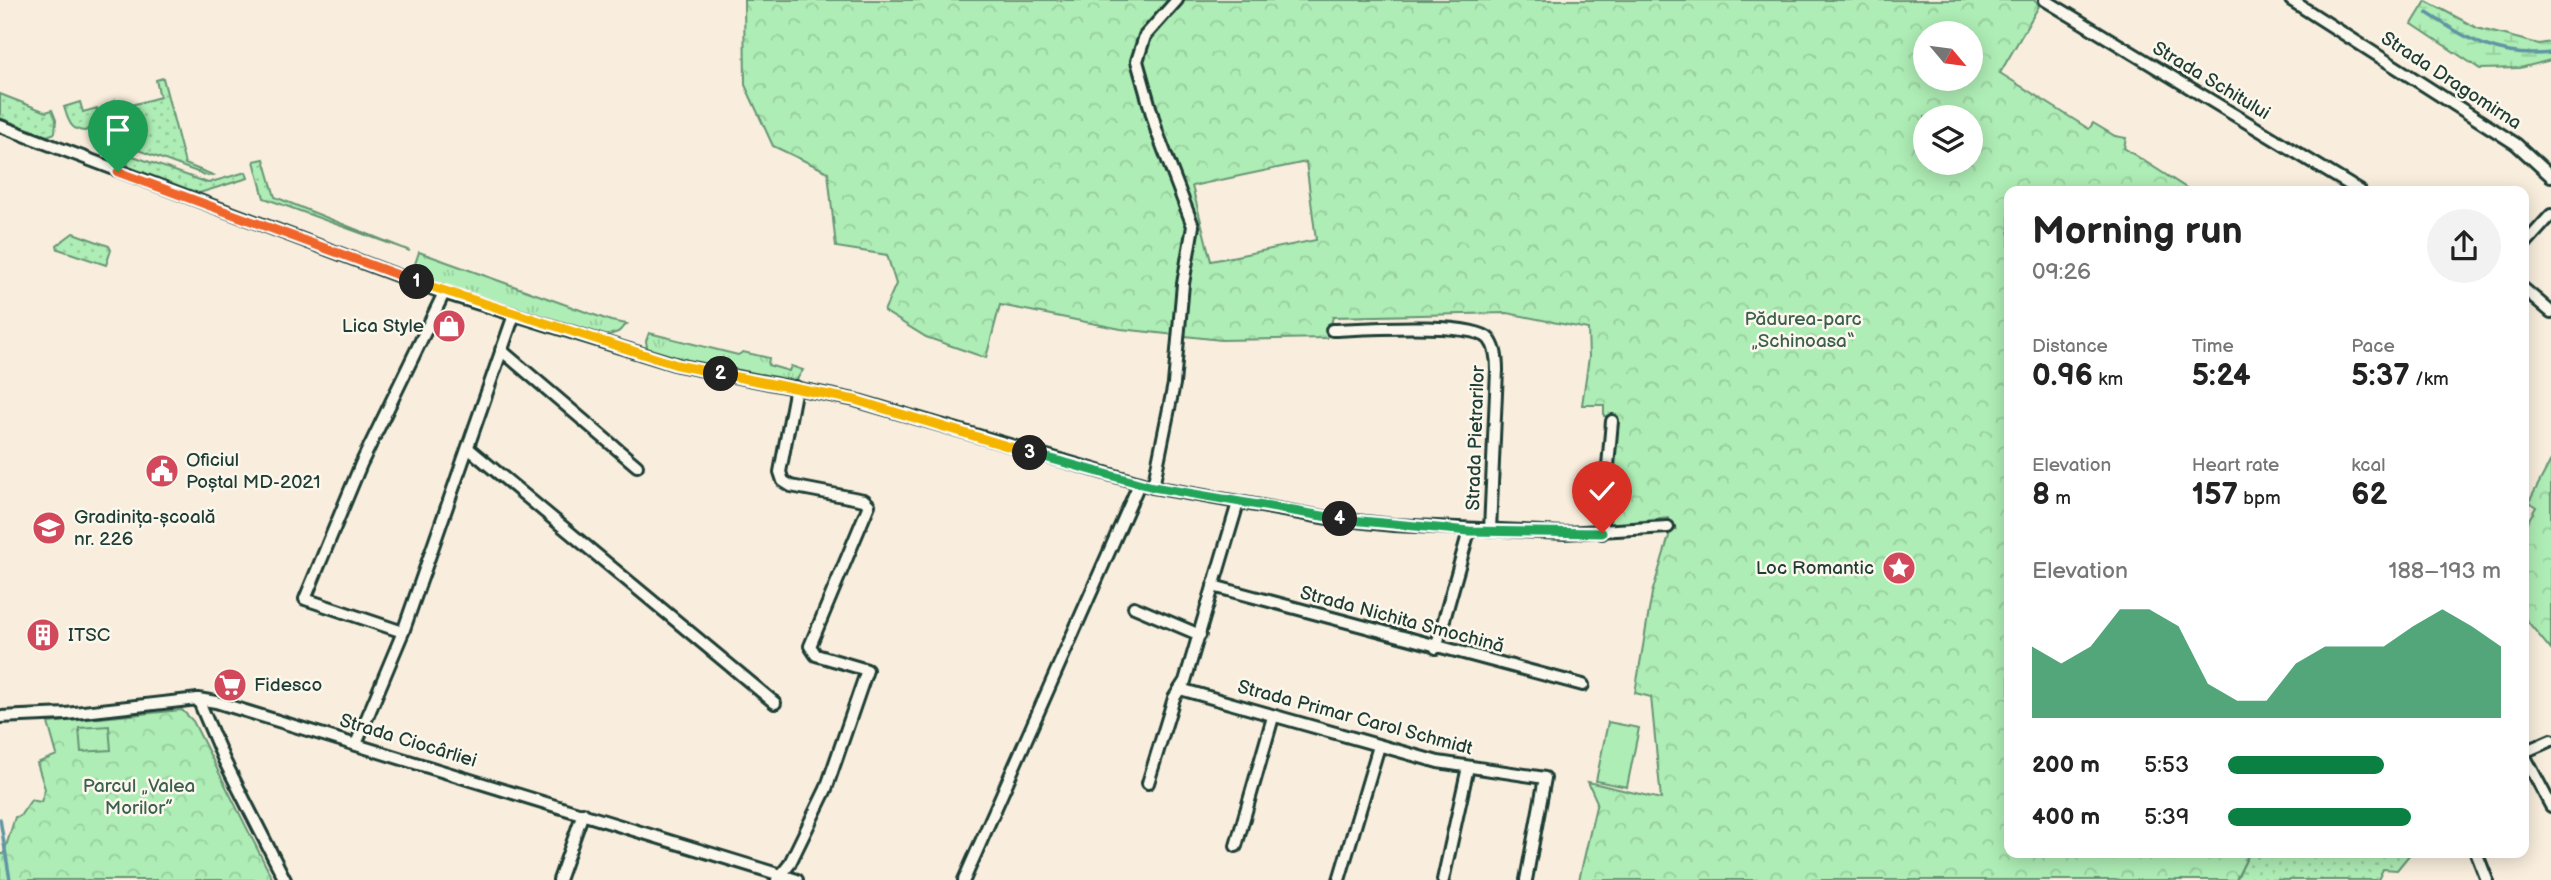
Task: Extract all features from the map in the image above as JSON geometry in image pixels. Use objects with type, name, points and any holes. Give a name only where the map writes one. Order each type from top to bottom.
[{"type":"street","points":[[1153,487],[1174,384],[1183,284],[1193,226],[1157,132],[1137,61],[1145,36],[1177,0]]},
{"type":"street","name":"Strada Schitului","points":[[2045,0],[2352,186]]},
{"type":"street","name":"Strada Dragomirna","points":[[2291,0],[2516,144],[2551,176]]},
{"type":"street","name":"Strada Pietrarilor","points":[[0,126],[444,293],[677,365],[855,400],[1139,484],[1328,518],[1469,531],[1602,533],[1668,527]]},
{"type":"street","points":[[2529,239],[2551,215]]},
{"type":"street","points":[[402,632],[305,599],[361,464],[444,293]]},
{"type":"street","points":[[2529,293],[2551,312]]},
{"type":"street","points":[[356,744],[402,632],[514,315]]},
{"type":"street","name":"Strada Pietrarilor","points":[[1332,330],[1450,328],[1475,330],[1488,338],[1495,350],[1497,370],[1490,530]]},
{"type":"street","points":[[501,350],[637,466]]},
{"type":"street","points":[[778,878],[789,864],[825,789],[867,670],[816,655],[810,646],[869,505],[864,500],[791,486],[783,481],[780,472],[796,387]]},
{"type":"street","points":[[1602,533],[1612,421]]},
{"type":"street","points":[[468,448],[775,704]]},
{"type":"street","points":[[964,880],[1139,484]]},
{"type":"street","points":[[1147,783],[1200,635],[1238,503]]},
{"type":"street","name":"Strada Pietrarilor","points":[[1436,648],[1469,531]]},
{"type":"street","name":"Strada Nichita Smochină","points":[[1213,586],[1436,648],[1583,685]]},
{"type":"street","points":[[1135,607],[1200,635]]},
{"type":"street","name":"Strada Primar Carol Schmidt","points":[[1180,689],[1379,746],[1468,767],[1545,778],[1526,880]]},
{"type":"street","points":[[198,699],[224,760],[285,880]]},
{"type":"street","name":"Strada Ciocârliei","points":[[0,717],[66,714],[198,699],[583,813],[778,878],[797,880]]},
{"type":"street","points":[[1236,846],[1273,717]]},
{"type":"street","points":[[2529,751],[2551,740]]},
{"type":"street","points":[[1339,880],[1379,746]]},
{"type":"street","points":[[2529,763],[2551,806]]},
{"type":"street","points":[[1443,880],[1468,767]]},
{"type":"street","points":[[559,880],[583,813]]},
{"type":"street","points":[[2478,858],[2487,880]]},
{"type":"green space","name":"Pădurea-parc „Schinoasa“","points":[[744,0],[2035,0],[2039,6],[2000,73],[2089,129],[2093,123],[2115,136],[2126,138],[2124,148],[2183,186],[2004,186],[2004,858],[2247,858],[2236,880],[1579,880],[1597,802],[1588,782],[1661,799],[1651,697],[1635,693],[1652,593],[1669,536],[1668,518],[1607,525],[1618,417],[1604,416],[1604,405],[1582,405],[1589,357],[1588,329],[1507,313],[1333,317],[1327,338],[1221,340],[1121,329],[1000,305],[986,358],[926,337],[884,311],[896,284],[887,255],[836,247],[828,172],[773,146],[745,85]],"holes":[[[1306,162],[1316,240],[1211,261],[1192,186]]]},
{"type":"green space","points":[[2426,1],[2477,28],[2539,44],[2551,42],[2551,60],[2520,68],[2480,69],[2412,24]]},
{"type":"green space","points":[[163,78],[185,164],[213,175],[208,176],[119,143],[110,104],[115,100],[117,109],[160,97],[156,80]]},
{"type":"green space","points":[[0,94],[46,112],[52,110],[56,120],[55,133],[47,136],[0,118]]},
{"type":"green space","points":[[80,102],[83,112],[97,108],[96,125],[85,131],[73,127],[64,107]]},
{"type":"green space","points":[[122,152],[208,183],[246,172],[248,178],[196,194],[130,169]]},
{"type":"green space","points":[[264,159],[275,197],[410,251],[264,198],[254,161]]},
{"type":"green space","points":[[73,233],[109,246],[111,250],[106,265],[58,249],[57,245]]},
{"type":"green space","points":[[419,252],[611,321],[627,324],[618,332],[600,338],[416,277],[412,273]]},
{"type":"green space","points":[[649,333],[738,355],[743,352],[769,358],[768,365],[789,371],[791,366],[803,370],[797,379],[787,381],[667,359],[648,353],[646,341]]},
{"type":"green space","points":[[2551,460],[2551,650],[2529,623],[2529,519],[2536,507],[2529,502]]},
{"type":"green space","name":"Parcul „Valea Morilor”","points":[[182,710],[193,721],[273,880],[0,880],[0,855],[4,853],[15,817],[20,816],[31,800],[41,802],[45,789],[37,763],[57,755],[48,723]]},
{"type":"green space","points":[[1608,722],[1639,728],[1627,787],[1596,781]]},
{"type":"green space","points":[[109,726],[111,750],[81,752],[79,728]]},
{"type":"green space","points":[[2247,858],[2407,858],[2397,870],[2383,869],[2378,880],[2236,880]]},
{"type":"waterway","points":[[2427,13],[2471,39],[2500,50],[2532,54],[2551,53]]},
{"type":"waterway","points":[[0,819],[10,880]]},
{"type":"place","name":"Lica Style","points":[[449,326]]},
{"type":"place","name":"Oficiul Poștal MD-2021","points":[[162,471]]},
{"type":"place","name":"Gradinița-școală nr. 226","points":[[49,528]]},
{"type":"place","name":"Loc Romantic","points":[[1899,568]]},
{"type":"place","name":"ITSC","points":[[43,635]]},
{"type":"place","name":"Fidesco","points":[[230,685]]},
{"type":"route","points":[[118,172],[316,242],[444,293],[677,365],[855,400],[1153,487],[1328,518],[1393,525],[1469,531],[1602,533]]}]
